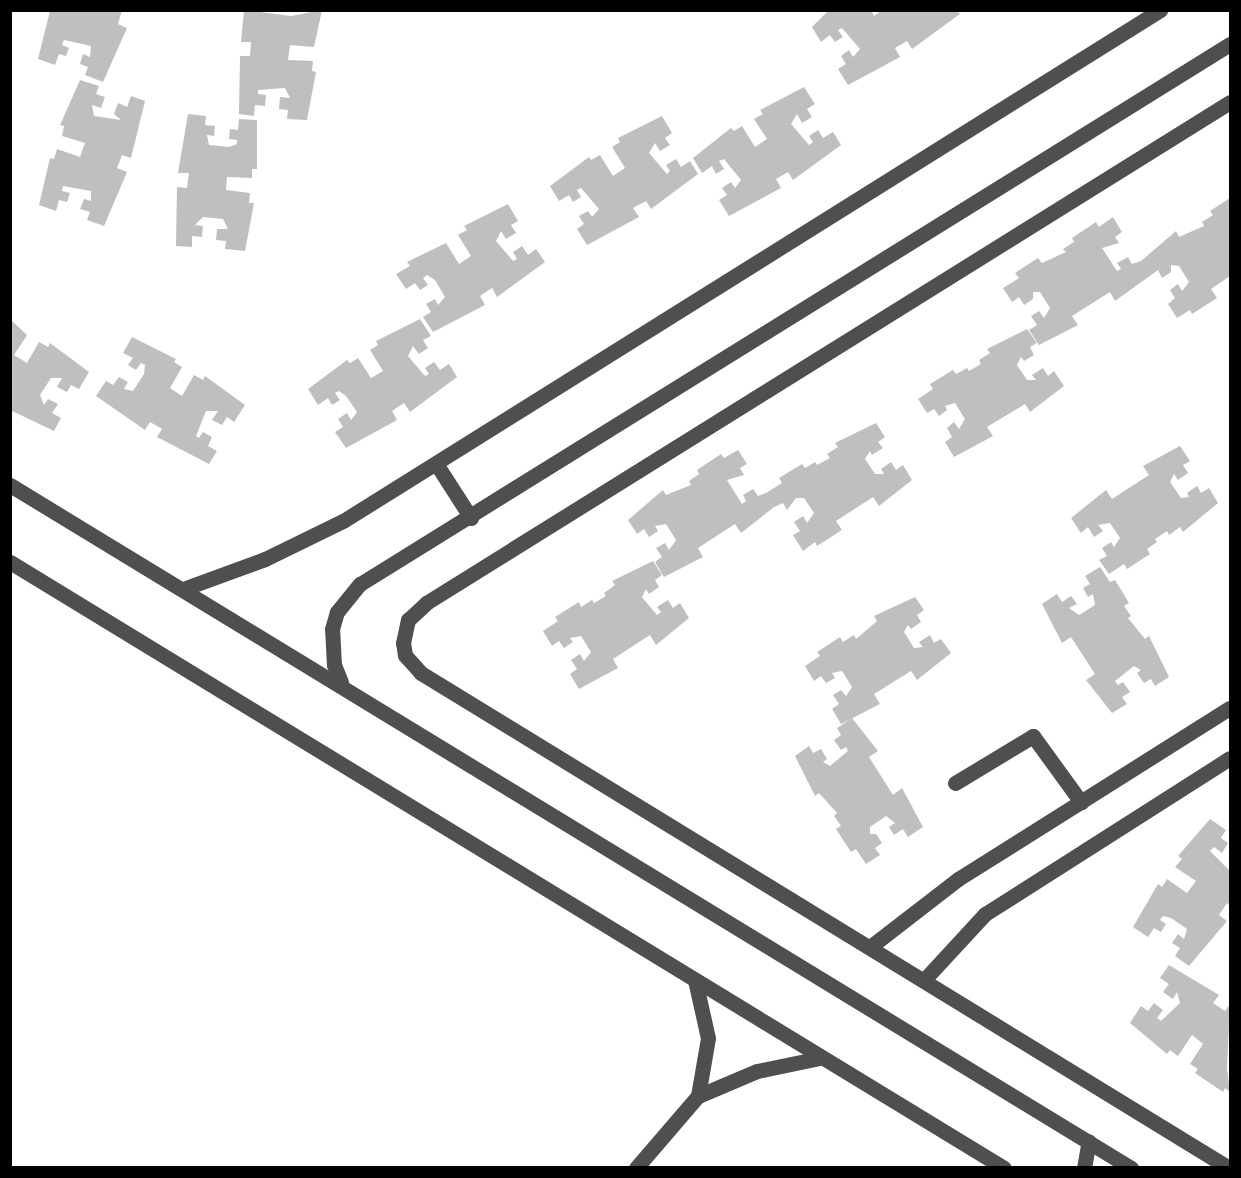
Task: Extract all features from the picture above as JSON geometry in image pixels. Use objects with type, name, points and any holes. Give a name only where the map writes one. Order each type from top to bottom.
[{"type":"street","points":[[183,589],[304,541],[437,465],[1160,10]]},
{"type":"street","points":[[341,682],[334,665],[331,638],[338,612],[347,596],[1230,44]]},
{"type":"street","points":[[1228,1167],[421,673],[405,655],[408,620],[426,603],[1230,102]]},
{"type":"street","points":[[437,465],[471,518]]},
{"type":"street","points":[[10,485],[341,682],[1131,1167]]},
{"type":"street","points":[[10,562],[820,1058],[1004,1167]]},
{"type":"street","points":[[870,947],[957,879],[1230,708]]},
{"type":"street","points":[[955,783],[1034,736],[1081,802]]},
{"type":"street","points":[[924,980],[985,914],[1230,758]]},
{"type":"street","points":[[695,980],[708,1038],[698,1096]]},
{"type":"street","points":[[636,1167],[698,1096],[757,1071],[820,1058]]},
{"type":"street","points":[[1084,1167],[1089,1141]]},
{"type":"building","points":[[122,10],[118,24],[127,28],[103,82],[85,75],[88,67],[80,64],[83,54],[90,57],[91,46],[64,40],[62,45],[69,48],[66,56],[59,54],[55,65],[38,59],[50,11]]},
{"type":"building","points":[[244,10],[291,16],[322,10],[314,47],[290,45],[288,60],[313,61],[312,71],[316,72],[307,120],[287,119],[288,110],[279,109],[280,97],[290,98],[285,88],[258,90],[258,94],[266,95],[265,106],[255,105],[254,116],[239,114],[240,56],[250,56],[251,42],[241,42]]},
{"type":"building","points":[[829,10],[871,10],[874,16],[882,10],[957,10],[960,14],[912,49],[907,41],[895,48],[900,57],[848,85],[838,69],[846,64],[841,56],[849,50],[853,57],[860,49],[842,28],[838,30],[843,37],[835,42],[830,35],[821,42],[812,27]]},
{"type":"building","points":[[80,80],[99,86],[96,94],[105,97],[101,108],[92,105],[94,116],[121,120],[114,114],[118,103],[127,107],[131,96],[145,101],[131,158],[122,155],[117,168],[127,172],[104,226],[87,220],[90,212],[80,209],[84,199],[91,201],[91,191],[63,186],[62,191],[70,193],[67,202],[59,200],[56,211],[39,205],[50,158],[54,159],[57,149],[80,157],[85,143],[62,136],[64,126],[60,125]]},
{"type":"building","points":[[804,87],[815,104],[807,109],[812,117],[802,123],[797,114],[791,124],[809,145],[813,142],[809,136],[818,130],[823,138],[833,132],[841,145],[793,180],[788,172],[776,179],[781,188],[729,216],[719,200],[727,195],[722,188],[731,182],[735,188],[741,180],[724,159],[719,161],[724,169],[716,174],[712,166],[702,173],[693,158],[731,128],[734,131],[742,126],[755,147],[767,139],[754,119],[763,114],[760,110]]},
{"type":"building","points":[[188,114],[206,116],[205,125],[215,126],[214,136],[207,135],[209,145],[229,147],[237,144],[237,140],[229,139],[230,129],[238,130],[239,119],[257,120],[257,169],[252,169],[252,178],[227,177],[226,190],[250,193],[249,203],[254,203],[245,251],[225,249],[226,241],[216,240],[217,229],[228,229],[223,219],[203,217],[195,225],[203,226],[202,237],[192,236],[192,247],[176,246],[177,187],[187,188],[189,173],[178,173]]},
{"type":"building","points":[[662,116],[672,133],[665,138],[670,145],[660,151],[655,143],[649,153],[667,174],[670,171],[666,165],[676,159],[681,167],[690,161],[698,174],[651,209],[646,201],[633,208],[639,217],[587,245],[577,229],[584,224],[579,216],[588,211],[592,217],[599,209],[581,188],[577,190],[581,197],[573,202],[569,195],[559,201],[550,186],[589,157],[591,160],[600,155],[613,176],[625,168],[612,147],[620,142],[618,138]]},
{"type":"building","points":[[1230,198],[1230,276],[1211,289],[1217,298],[1192,314],[1190,310],[1177,318],[1168,304],[1175,298],[1170,290],[1178,284],[1182,291],[1189,282],[1179,266],[1171,265],[1171,272],[1162,278],[1158,270],[1115,301],[1110,292],[1072,316],[1078,325],[1039,345],[1029,330],[1037,325],[1031,316],[1039,311],[1044,318],[1050,308],[1040,292],[1033,292],[1033,299],[1024,305],[1019,297],[1012,302],[1003,288],[1019,278],[1015,273],[1038,258],[1042,263],[1066,252],[1063,249],[1074,242],[1072,238],[1096,222],[1099,227],[1113,217],[1122,232],[1115,237],[1119,243],[1102,248],[1117,271],[1121,269],[1117,263],[1128,257],[1132,264],[1141,261],[1176,231],[1179,237],[1204,226],[1202,222],[1213,215],[1210,211]]},
{"type":"building","points":[[508,204],[518,221],[511,225],[516,233],[506,239],[501,231],[496,241],[513,261],[517,259],[513,252],[522,246],[528,255],[536,249],[545,262],[497,297],[492,288],[480,296],[485,305],[433,332],[423,317],[431,312],[426,304],[435,299],[438,305],[445,297],[435,280],[427,275],[423,278],[428,285],[420,290],[415,283],[406,289],[396,274],[410,266],[407,262],[446,243],[459,264],[471,256],[458,235],[467,230],[464,226]]},
{"type":"building","points":[[10,319],[27,335],[14,355],[27,363],[39,342],[48,347],[50,343],[89,372],[79,389],[71,385],[67,392],[57,387],[62,378],[51,378],[40,395],[44,405],[48,399],[58,404],[52,413],[61,418],[54,431],[10,410]]},
{"type":"building","points":[[420,319],[431,336],[423,340],[428,348],[419,354],[413,346],[408,356],[425,376],[429,374],[425,368],[434,362],[440,370],[449,364],[457,377],[410,412],[404,403],[392,411],[397,420],[346,448],[335,432],[343,427],[338,419],[347,413],[351,420],[357,412],[346,396],[339,391],[335,393],[340,400],[332,405],[328,398],[318,405],[308,389],[347,360],[350,363],[358,358],[371,378],[383,371],[370,350],[378,345],[376,341]]},
{"type":"building","points":[[1027,329],[1037,343],[1030,347],[1034,355],[1024,361],[1021,357],[1017,365],[1027,380],[1036,380],[1032,375],[1043,368],[1048,376],[1054,371],[1064,386],[1030,412],[1025,404],[987,427],[993,436],[954,457],[945,442],[952,437],[947,428],[954,422],[959,429],[965,419],[955,403],[945,406],[947,410],[939,416],[934,409],[927,413],[918,399],[933,389],[930,384],[953,370],[956,374],[967,368],[969,371],[981,364],[979,360],[990,353],[987,349]]},
{"type":"building","points":[[132,337],[176,359],[174,362],[182,367],[170,388],[182,396],[194,375],[203,380],[205,376],[245,405],[234,422],[227,417],[222,425],[212,420],[218,411],[206,411],[196,436],[199,438],[203,432],[212,437],[208,446],[217,451],[209,464],[157,437],[162,429],[150,422],[145,430],[96,396],[106,381],[113,385],[119,377],[128,382],[124,389],[133,391],[144,374],[145,365],[141,363],[136,370],[128,365],[133,358],[123,353]]},
{"type":"building","points":[[876,423],[885,437],[878,442],[883,448],[872,455],[870,451],[865,459],[875,474],[884,474],[881,469],[891,462],[896,470],[903,465],[912,480],[879,506],[873,497],[836,521],[842,530],[817,546],[815,542],[803,551],[793,535],[800,531],[794,522],[803,516],[807,523],[814,513],[804,498],[796,498],[787,510],[783,503],[774,507],[741,533],[735,524],[698,548],[703,557],[664,577],[655,562],[662,557],[656,548],[665,543],[669,550],[676,540],[666,524],[655,526],[658,531],[649,537],[644,529],[637,534],[628,520],[663,490],[666,495],[691,485],[689,481],[699,474],[697,470],[721,454],[724,458],[738,450],[747,464],[740,468],[744,475],[727,480],[742,504],[746,501],[743,495],[753,489],[758,496],[766,493],[782,483],[779,478],[802,464],[805,468],[815,462],[817,465],[830,458],[827,454],[838,447],[835,443]]},
{"type":"building","points":[[1180,446],[1190,461],[1183,465],[1188,473],[1178,480],[1174,474],[1170,482],[1181,498],[1189,497],[1187,493],[1197,486],[1201,493],[1209,488],[1218,503],[1183,532],[1180,527],[1169,535],[1167,531],[1155,539],[1157,542],[1147,549],[1150,554],[1127,569],[1124,564],[1109,574],[1099,560],[1107,556],[1102,548],[1111,542],[1114,547],[1120,538],[1110,523],[1098,525],[1103,531],[1094,537],[1088,527],[1081,533],[1071,518],[1106,490],[1112,499],[1149,475],[1143,466]]},
{"type":"building","points":[[653,561],[662,575],[655,580],[659,587],[649,594],[646,589],[642,597],[657,615],[661,612],[657,607],[668,600],[673,608],[680,603],[689,618],[656,645],[650,635],[613,659],[618,668],[579,689],[570,674],[577,669],[571,660],[580,654],[584,661],[591,652],[581,636],[570,638],[573,642],[564,648],[559,641],[552,646],[543,631],[558,621],[555,617],[579,602],[581,607],[592,600],[594,603],[606,596],[604,593],[615,585],[612,581]]},
{"type":"building","points":[[1100,567],[1110,582],[1115,580],[1129,603],[1124,606],[1131,616],[1128,618],[1145,639],[1149,636],[1169,677],[1155,686],[1151,679],[1144,683],[1137,673],[1141,670],[1134,666],[1115,681],[1118,685],[1123,682],[1130,692],[1122,697],[1127,704],[1112,713],[1086,680],[1095,674],[1071,637],[1062,643],[1042,604],[1057,594],[1062,602],[1071,596],[1077,604],[1069,608],[1079,615],[1095,605],[1093,594],[1088,597],[1083,588],[1090,584],[1085,576]]},
{"type":"building","points":[[915,597],[924,610],[917,615],[921,622],[911,629],[908,625],[904,632],[914,648],[923,647],[919,642],[930,635],[934,643],[941,639],[951,653],[917,680],[911,671],[874,694],[880,704],[841,724],[832,709],[839,704],[833,695],[841,690],[846,696],[852,687],[842,671],[832,673],[835,678],[826,683],[821,676],[814,681],[805,666],[820,656],[817,652],[840,637],[843,642],[854,635],[856,639],[877,621],[874,616]]},
{"type":"building","points":[[852,718],[878,751],[869,757],[893,795],[902,788],[923,827],[908,837],[903,829],[894,835],[889,827],[895,823],[886,816],[870,827],[870,834],[876,834],[882,843],[875,848],[880,855],[866,864],[856,849],[851,852],[836,829],[841,826],[834,816],[837,813],[819,793],[815,796],[795,756],[809,746],[813,753],[821,749],[827,759],[823,762],[830,766],[848,751],[846,747],[841,750],[834,740],[841,735],[837,728]]},
{"type":"building","points":[[1210,819],[1226,830],[1221,838],[1228,843],[1222,853],[1214,847],[1210,851],[1230,871],[1230,906],[1227,903],[1219,915],[1227,921],[1189,966],[1175,956],[1180,948],[1172,943],[1178,934],[1184,939],[1187,929],[1171,918],[1163,916],[1160,920],[1166,924],[1161,932],[1154,928],[1148,937],[1133,927],[1158,884],[1162,887],[1167,879],[1187,893],[1196,881],[1175,867],[1182,859],[1178,856]]},
{"type":"building","points":[[1169,965],[1219,995],[1213,1003],[1225,1011],[1230,1004],[1227,1068],[1230,1092],[1225,1088],[1223,1092],[1195,1073],[1198,1069],[1190,1064],[1203,1044],[1192,1035],[1178,1056],[1170,1050],[1167,1054],[1130,1023],[1141,1006],[1148,1011],[1154,1003],[1163,1010],[1157,1018],[1161,1021],[1180,1003],[1177,992],[1173,999],[1163,992],[1169,984],[1160,978]]}]
